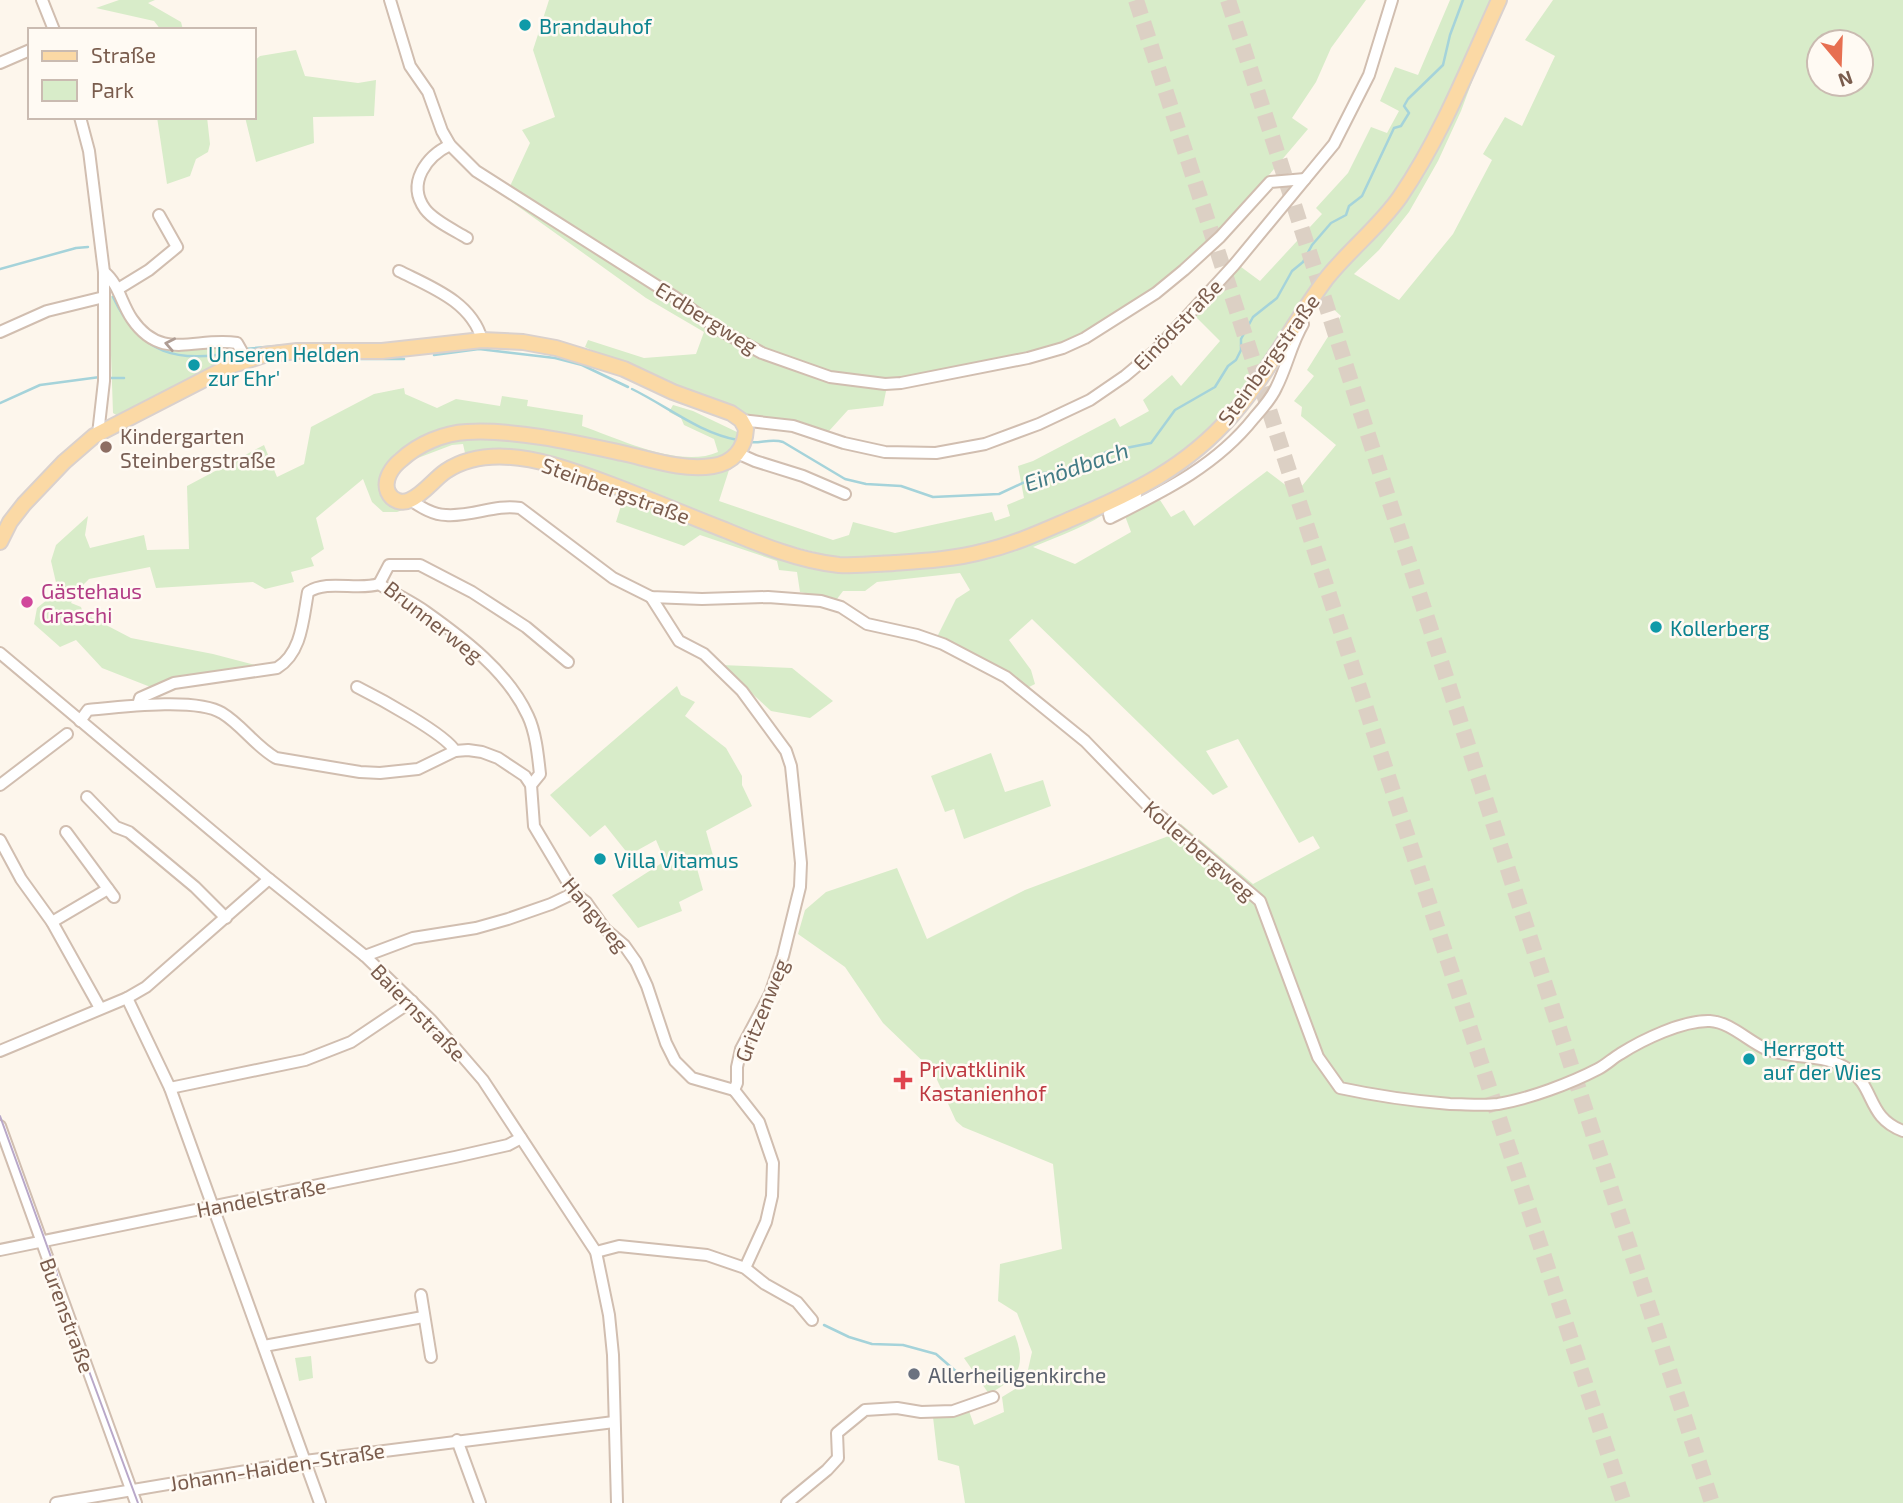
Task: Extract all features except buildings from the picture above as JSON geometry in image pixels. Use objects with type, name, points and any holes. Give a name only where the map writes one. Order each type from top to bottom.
[{"type":"main road","name":"Steinbergstraße","points":[[740,450],[724,463],[698,468],[596,447],[499,432],[463,432],[435,439],[413,450],[393,467],[387,482],[389,495],[398,502],[410,500],[463,461],[498,456],[520,458],[578,473],[779,550],[843,565],[923,561],[980,553],[1030,536],[1168,473],[1231,417],[1264,373],[1328,276],[1405,189],[1440,125],[1499,0]]},
{"type":"main road","points":[[0,542],[10,522],[71,454],[98,434],[242,350],[382,351],[482,340],[523,342],[556,348],[624,369],[673,392],[731,413],[744,424],[740,450]]},
{"type":"street","points":[[42,0],[53,28]]},
{"type":"street","name":"Erdbergweg","points":[[390,0],[410,66],[428,92],[442,131],[450,145],[477,170],[737,340],[811,372],[850,381],[885,384],[930,378],[1063,348],[1085,338],[1156,293],[1220,237],[1267,184],[1305,179]]},
{"type":"street","name":"Einödstraße","points":[[744,424],[793,426],[844,443],[885,452],[916,453],[971,448],[1039,424],[1090,400],[1156,350],[1234,265],[1334,144],[1369,75],[1392,0]]},
{"type":"street","points":[[0,63],[28,51]]},
{"type":"street","points":[[81,119],[89,151],[104,272],[104,377],[98,434]]},
{"type":"street","points":[[450,145],[426,163],[419,175],[419,191],[425,209],[467,238]]},
{"type":"street","points":[[118,289],[149,270],[177,247],[159,215]]},
{"type":"street","points":[[399,271],[442,292],[462,307],[476,324],[482,340]]},
{"type":"street","points":[[104,272],[118,289],[123,304],[136,325],[160,343],[176,347],[242,350]]},
{"type":"street","points":[[0,332],[47,311],[104,297]]},
{"type":"street","points":[[1134,490],[1136,495],[1109,514],[1110,518],[1191,475],[1221,454],[1240,435],[1277,387],[1287,356],[1304,322],[1300,316]]},
{"type":"street","points":[[740,450],[755,461],[803,475],[845,494]]},
{"type":"street","name":"Kollerbergweg","points":[[410,500],[433,513],[445,515],[509,506],[520,508],[613,578],[651,597],[768,597],[821,601],[841,607],[867,624],[943,644],[1006,677],[1085,741],[1147,805],[1260,901],[1318,1056],[1340,1088],[1403,1101],[1499,1104],[1538,1093],[1599,1068],[1622,1053],[1667,1032],[1712,1021],[1765,1049],[1790,1056],[1834,1062],[1849,1069],[1861,1080],[1877,1113],[1885,1122],[1903,1130]]},
{"type":"street","name":"Brunnerweg","points":[[531,785],[540,774],[529,717],[507,680],[433,617],[379,584],[389,565],[420,565],[472,592],[515,620],[568,662]]},
{"type":"street","points":[[138,705],[140,698],[174,683],[277,668],[286,663],[300,639],[308,593],[317,587],[368,587],[379,584]]},
{"type":"street","name":"Gritzenweg","points":[[651,597],[679,641],[704,654],[743,691],[786,751],[791,766],[802,863],[800,887],[783,956],[769,995],[741,1049],[734,1090],[759,1122],[773,1163],[772,1196],[766,1222],[745,1268]]},
{"type":"street","name":"Baiernstraße","points":[[0,653],[365,956],[412,1001],[483,1080],[596,1252],[609,1315],[613,1355],[617,1503]]},
{"type":"street","points":[[357,687],[383,699],[446,739],[455,751]]},
{"type":"street","points":[[80,721],[88,710],[138,705],[213,708],[225,714],[265,752],[276,758],[360,772],[394,772],[418,769],[455,751],[482,752],[498,758],[525,776],[531,785]]},
{"type":"street","points":[[0,785],[67,734]]},
{"type":"street","name":"Hangweg","points":[[531,785],[534,826],[574,893],[586,902],[605,929],[624,945],[636,962],[666,1043],[682,1070],[700,1082],[734,1090]]},
{"type":"street","points":[[87,797],[116,827],[129,832],[195,887],[226,918]]},
{"type":"street","points":[[52,922],[111,893],[66,832]]},
{"type":"street","points":[[0,839],[21,879],[52,922],[100,1008]]},
{"type":"street","points":[[0,1051],[127,998],[146,986],[269,879]]},
{"type":"street","points":[[365,956],[413,938],[476,928],[508,919],[574,893]]},
{"type":"street","points":[[127,998],[170,1088],[320,1503]]},
{"type":"street","points":[[170,1088],[305,1060],[351,1042],[412,1001]]},
{"type":"street","name":"Burenstraße","points":[[0,1126],[136,1503]]},
{"type":"street","name":"Handelstraße","points":[[0,1250],[455,1157],[508,1145],[521,1138]]},
{"type":"street","points":[[596,1252],[611,1247],[639,1247],[707,1255],[745,1268],[765,1284],[797,1302],[812,1320]]},
{"type":"street","points":[[421,1295],[431,1357]]},
{"type":"street","points":[[264,1346],[423,1317]]},
{"type":"street","points":[[787,1503],[838,1458],[837,1433],[864,1410],[897,1408],[921,1412],[953,1411],[993,1396]]},
{"type":"street","name":"Johann-Haiden-Straße","points":[[57,1503],[305,1461],[614,1422]]},
{"type":"street","points":[[457,1440],[480,1503]]},
{"type":"green space","points":[[119,0],[155,0],[148,3],[181,22],[182,28],[159,28],[154,21],[96,8]]},
{"type":"green space","points":[[549,0],[1366,0],[1331,48],[1316,82],[1292,118],[1308,129],[1218,235],[1154,291],[1094,329],[1057,347],[979,366],[888,381],[883,406],[848,410],[829,431],[747,414],[674,387],[585,347],[588,340],[644,358],[696,354],[704,332],[646,298],[505,197],[530,143],[522,130],[555,117],[533,50]]},
{"type":"green space","points":[[1450,0],[1492,0],[1447,101],[1413,165],[1373,222],[1335,258],[1316,282],[1257,374],[1231,408],[1202,439],[1156,473],[1049,522],[984,546],[946,553],[838,558],[771,541],[663,501],[484,451],[465,453],[463,444],[452,445],[410,461],[440,443],[479,437],[726,468],[729,470],[719,501],[833,540],[849,535],[853,522],[895,533],[992,512],[995,521],[1010,516],[1007,505],[1024,498],[1018,466],[1033,461],[1115,418],[1120,427],[1149,411],[1143,400],[1172,375],[1181,386],[1220,341],[1193,314],[1237,264],[1260,281],[1322,214],[1316,208],[1348,173],[1371,127],[1387,133],[1399,111],[1380,101],[1395,67],[1418,75]]},
{"type":"green space","points":[[1553,0],[1903,0],[1903,1503],[965,1503],[959,1466],[938,1460],[933,1417],[969,1411],[974,1425],[1004,1412],[1002,1397],[1025,1383],[1032,1352],[1017,1313],[998,1301],[1000,1264],[1062,1249],[1053,1164],[963,1127],[956,1121],[933,1071],[883,1023],[845,967],[798,934],[805,910],[826,892],[897,868],[927,939],[1025,890],[1174,834],[1181,824],[1253,884],[1320,848],[1313,836],[1299,843],[1238,739],[1206,751],[1228,787],[1213,795],[1032,619],[1009,640],[1031,670],[1035,684],[1025,689],[937,637],[956,599],[970,590],[960,573],[877,582],[865,591],[843,591],[837,599],[800,592],[797,572],[779,570],[777,561],[700,535],[684,546],[616,522],[624,496],[817,566],[951,562],[1120,502],[1090,522],[1033,547],[1075,564],[1131,532],[1125,516],[1160,500],[1171,517],[1184,510],[1194,526],[1267,471],[1296,493],[1336,445],[1301,416],[1302,407],[1294,401],[1314,376],[1307,370],[1341,316],[1318,299],[1343,267],[1394,216],[1423,171],[1483,52],[1461,111],[1438,161],[1409,212],[1379,250],[1354,274],[1399,300],[1453,234],[1492,160],[1483,154],[1505,117],[1522,126],[1555,56],[1525,40]]},
{"type":"green space","points":[[296,50],[305,76],[358,83],[376,80],[374,116],[313,117],[314,143],[256,162],[245,119],[256,119],[256,59],[260,56]]},
{"type":"green space","points":[[157,119],[207,119],[210,144],[208,152],[196,159],[190,176],[167,184]]},
{"type":"green space","points":[[116,294],[124,312],[167,349],[233,347],[238,354],[118,416],[113,413],[109,297]]},
{"type":"green space","points":[[404,388],[405,394],[437,408],[456,399],[500,406],[502,396],[528,400],[527,406],[583,415],[582,426],[668,455],[703,456],[718,452],[714,439],[684,425],[681,418],[669,412],[673,405],[693,411],[739,433],[733,448],[722,456],[691,462],[454,429],[381,478],[382,492],[387,501],[397,506],[411,507],[397,512],[383,512],[372,502],[363,479],[316,518],[324,549],[311,558],[314,566],[291,572],[294,582],[265,589],[253,582],[156,588],[150,567],[89,579],[78,590],[71,603],[81,607],[83,613],[131,638],[213,654],[266,668],[153,688],[102,668],[76,640],[60,647],[34,624],[37,608],[58,591],[51,561],[56,545],[88,516],[85,535],[90,548],[144,535],[147,550],[189,549],[187,486],[264,445],[277,477],[304,464],[311,427],[374,394]]},
{"type":"green space","points":[[721,665],[792,668],[833,701],[810,718],[771,711]]},
{"type":"green space","points":[[677,686],[681,695],[695,702],[685,716],[726,748],[742,776],[742,785],[752,806],[706,831],[714,859],[696,865],[703,890],[679,902],[682,911],[638,928],[612,895],[665,861],[656,840],[629,855],[605,825],[590,837],[550,795]]},
{"type":"green space","points":[[991,753],[1005,792],[1043,780],[1051,806],[964,839],[954,809],[945,812],[931,776]]},
{"type":"green space","points":[[1015,1335],[1020,1356],[1017,1371],[1007,1383],[989,1394],[964,1358]]},
{"type":"green space","points":[[311,1356],[313,1378],[299,1381],[295,1358]]},
{"type":"waterway","name":"Einödbach","points":[[748,442],[783,442],[845,479],[866,484],[901,486],[933,497],[999,494],[1044,473],[1079,469],[1106,452],[1151,443],[1175,410],[1215,387],[1228,366],[1236,360],[1241,350],[1241,339],[1253,317],[1277,298],[1292,271],[1303,262],[1312,245],[1331,223],[1346,215],[1349,206],[1362,196],[1394,128],[1401,126],[1409,113],[1404,106],[1408,99],[1443,65],[1450,35],[1463,0]]},
{"type":"waterway","name":"Einödbach","points":[[0,269],[88,247]]},
{"type":"waterway","name":"Einödbach","points":[[113,297],[135,331],[163,351],[197,356],[238,351]]},
{"type":"waterway","name":"Einödbach","points":[[244,349],[300,344]]},
{"type":"waterway","name":"Einödbach","points":[[434,355],[479,349],[555,358],[582,365],[628,387]]},
{"type":"waterway","name":"Einödbach","points":[[348,359],[404,359]]},
{"type":"waterway","name":"Einödbach","points":[[0,403],[40,385],[100,377]]},
{"type":"waterway","name":"Einödbach","points":[[107,378],[124,378]]},
{"type":"waterway","name":"Einödbach","points":[[632,389],[697,425],[738,440]]},
{"type":"waterway","points":[[824,1325],[872,1344],[903,1345],[936,1354],[959,1374]]},
{"type":"tunnel","points":[[1136,0],[1624,1503]]},
{"type":"tunnel","points":[[1228,0],[1712,1503]]},
{"type":"tram line","points":[[0,1116],[55,1268],[70,1320],[138,1503]]},
{"type":"place","name":"Brandauhof","points":[[525,25]]},
{"type":"place","name":"Unseren Helden zur Ehr'","points":[[194,365]]},
{"type":"place","name":"Kindergarten Steinbergstraße","points":[[106,447]]},
{"type":"place","name":"Gästehaus Graschi","points":[[27,602]]},
{"type":"place","name":"Kollerberg","points":[[1656,627]]},
{"type":"place","name":"Villa Vitamus","points":[[600,859]]},
{"type":"place","name":"Herrgott auf der Wies","points":[[1749,1059]]},
{"type":"place","name":"Privatklinik Kastanienhof","points":[[903,1080]]},
{"type":"place","name":"Allerheiligenkirche","points":[[914,1374]]}]
